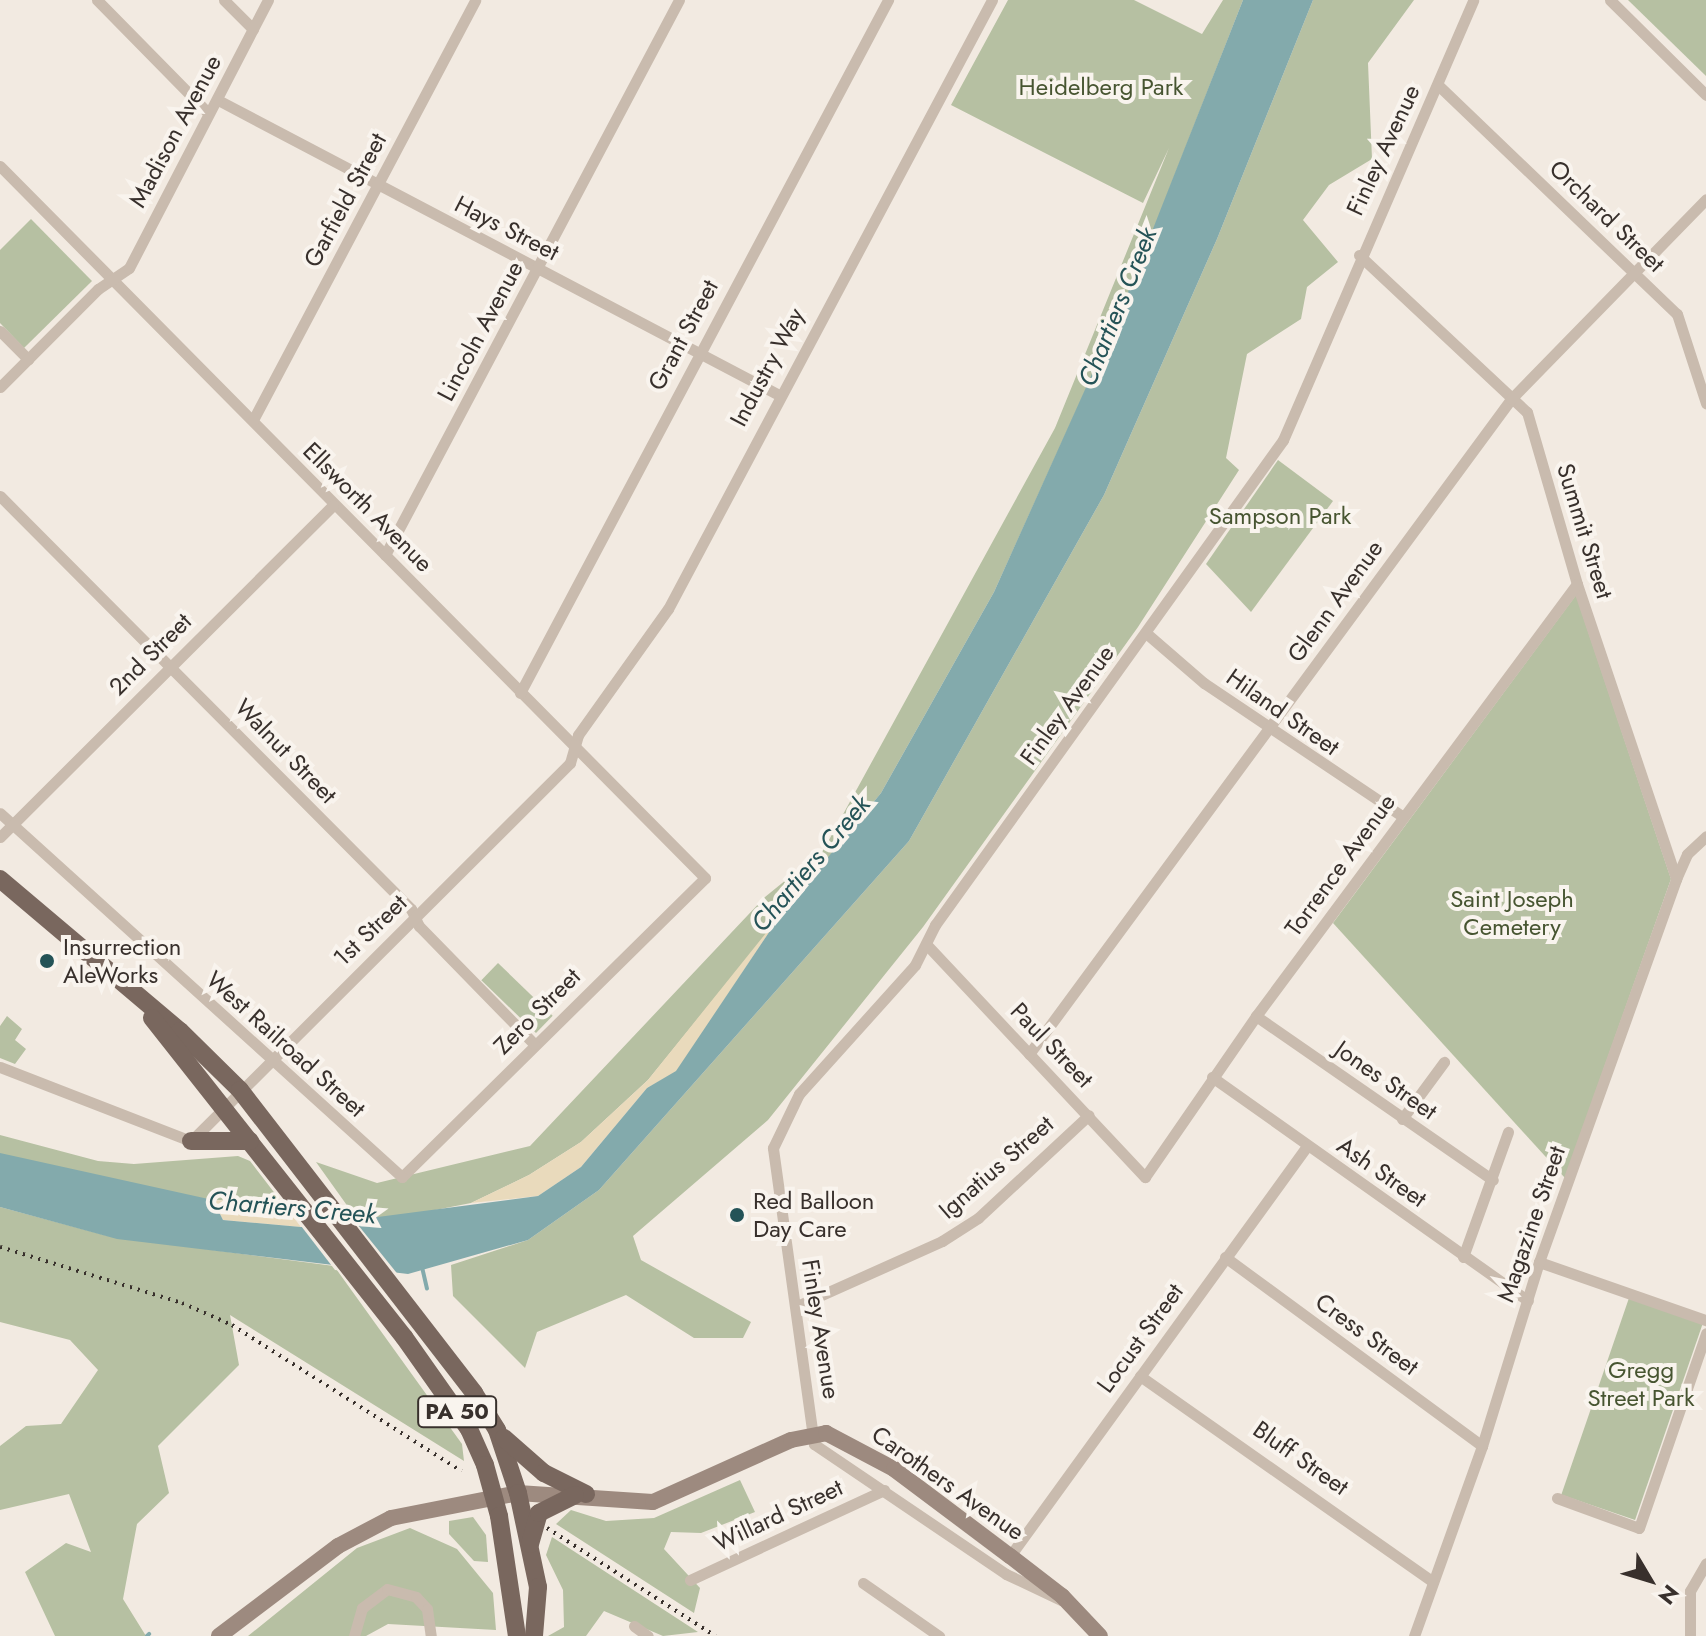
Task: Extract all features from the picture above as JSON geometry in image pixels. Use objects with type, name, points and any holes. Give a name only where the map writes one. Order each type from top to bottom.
[{"type":"main road","name":"PA 50","points":[[0,879],[139,1001],[180,1031],[240,1090],[429,1332],[497,1430],[518,1493],[538,1587],[534,1636]]},
{"type":"main road","name":"PA 50","points":[[139,1001],[404,1337],[469,1429],[493,1495],[512,1580],[517,1636]]},
{"type":"main road","points":[[191,1141],[252,1144]]},
{"type":"main road","points":[[497,1430],[544,1473],[580,1494]]},
{"type":"main road","points":[[529,1551],[539,1513],[580,1494]]},
{"type":"street","points":[[97,0],[208,113]]},
{"type":"street","points":[[224,0],[253,29]]},
{"type":"street","name":"Madison Avenue","points":[[0,387],[129,268],[268,0]]},
{"type":"street","name":"Garfield Street","points":[[253,420],[475,0]]},
{"type":"street","name":"Lincoln Avenue","points":[[385,555],[679,0]]},
{"type":"street","name":"Grant Street","points":[[520,693],[888,0]]},
{"type":"street","name":"Industry Way","points":[[577,749],[578,735],[668,609],[777,394],[992,0]]},
{"type":"street","name":"Finley Avenue","points":[[813,1433],[773,1148],[779,1129],[799,1094],[915,965],[926,944],[1283,440],[1359,255],[1438,85],[1473,0]]},
{"type":"street","points":[[1610,0],[1706,95]]},
{"type":"street","name":"Orchard Street","points":[[1438,85],[1677,314],[1706,403]]},
{"type":"street","name":"Hays Street","points":[[218,100],[777,394]]},
{"type":"street","name":"Ellsworth Avenue","points":[[0,166],[705,878]]},
{"type":"street","name":"Glenn Avenue","points":[[1029,1054],[1511,399],[1706,199]]},
{"type":"street","name":"Summit Street","points":[[1359,255],[1527,412],[1577,584],[1676,879]]},
{"type":"street","points":[[0,331],[28,359]]},
{"type":"street","name":"Walnut Street","points":[[0,496],[170,664],[534,1044]]},
{"type":"street","name":"2nd Street","points":[[0,837],[170,664],[333,505]]},
{"type":"street","name":"Torrence Avenue","points":[[1145,1177],[1256,1016],[1577,584]]},
{"type":"street","name":"Hiland Street","points":[[1146,633],[1204,683],[1402,816]]},
{"type":"street","name":"1st Street","points":[[191,1141],[570,763],[577,749]]},
{"type":"street","name":"West Railroad Street","points":[[0,813],[269,1060],[402,1177]]},
{"type":"street","name":"Magazine Street","points":[[1414,1636],[1482,1446],[1539,1262],[1676,879],[1687,854],[1706,836]]},
{"type":"street","name":"Zero Street","points":[[402,1177],[705,878]]},
{"type":"street","name":"Paul Street","points":[[926,944],[1145,1177]]},
{"type":"street","name":"Jones Street","points":[[1256,1016],[1493,1180]]},
{"type":"street","points":[[1402,1119],[1444,1062]]},
{"type":"street","points":[[0,1067],[191,1141]]},
{"type":"street","name":"Ash Street","points":[[1212,1077],[1528,1301]]},
{"type":"street","name":"Ignatius Street","points":[[797,1306],[954,1234],[1089,1115]]},
{"type":"street","points":[[1463,1257],[1508,1132]]},
{"type":"street","name":"Locust Street","points":[[1010,1556],[1307,1146]]},
{"type":"street","name":"Cress Street","points":[[1225,1257],[1482,1446]]},
{"type":"street","points":[[1539,1262],[1706,1320]]},
{"type":"street","points":[[1557,1498],[1639,1528],[1706,1333]]},
{"type":"street","name":"Bluff Street","points":[[1140,1376],[1433,1582]]},
{"type":"street","points":[[219,1636],[371,1526],[415,1511],[493,1495],[580,1494],[621,1503],[653,1502],[813,1433],[819,1450],[884,1490],[1006,1574],[1069,1603]]},
{"type":"street","name":"Carothers Avenue","points":[[813,1433],[839,1438],[894,1469],[1069,1603],[1100,1636]]},
{"type":"street","name":"Willard Street","points":[[690,1580],[884,1490]]},
{"type":"street","points":[[1690,1636],[1690,1591],[1706,1563]]},
{"type":"street","points":[[863,1583],[939,1636]]},
{"type":"street","points":[[354,1636],[362,1608],[387,1589],[416,1597],[427,1609],[431,1632]]},
{"type":"street","points":[[634,1626],[648,1636]]},
{"type":"green space","name":"Heidelberg Park","points":[[1008,0],[1134,0],[1202,34],[1223,0],[1243,0],[1124,305],[994,592],[881,793],[648,1080],[581,1142],[529,1175],[471,1203],[379,1221],[356,1218],[316,1162],[377,1183],[530,1146],[765,897],[824,849],[1055,428],[1169,148],[1143,203],[951,105]]},
{"type":"green space","points":[[1313,0],[1414,0],[1368,63],[1372,159],[1329,185],[1303,220],[1338,262],[1307,287],[1301,319],[1247,354],[1226,458],[1239,470],[1138,627],[923,927],[768,1120],[633,1236],[641,1260],[751,1322],[743,1338],[694,1338],[626,1295],[537,1332],[525,1368],[453,1296],[451,1265],[528,1240],[599,1190],[909,841],[1104,495],[1217,239]]},
{"type":"green space","points":[[1628,0],[1706,0],[1706,76]]},
{"type":"green space","points":[[31,219],[92,281],[24,348],[0,323],[0,250]]},
{"type":"green space","name":"Sampson Park","points":[[1278,460],[1333,501],[1251,612],[1206,564]]},
{"type":"green space","name":"Saint Joseph Cemetery","points":[[1576,595],[1671,879],[1565,1178],[1333,923]]},
{"type":"green space","points":[[498,963],[553,1016],[536,1033],[481,980]]},
{"type":"green space","points":[[7,1016],[22,1029],[15,1040],[26,1049],[15,1064],[0,1058],[0,1026]]},
{"type":"green space","points":[[0,1135],[98,1161],[134,1164],[238,1156],[250,1161],[283,1204],[117,1194],[0,1162]]},
{"type":"green space","points":[[0,1207],[108,1236],[334,1266],[462,1444],[464,1461],[230,1315],[239,1365],[158,1446],[169,1493],[137,1524],[123,1599],[146,1636],[55,1636],[25,1572],[66,1543],[91,1552],[69,1494],[0,1510],[0,1446],[26,1426],[61,1424],[98,1370],[70,1340],[0,1322]]},
{"type":"green space","name":"Gregg Street Park","points":[[1629,1298],[1703,1323],[1635,1520],[1561,1495]]},
{"type":"green space","points":[[740,1480],[755,1512],[701,1533],[671,1532],[664,1549],[700,1588],[694,1613],[556,1524],[571,1510],[606,1521],[654,1518]]},
{"type":"green space","points":[[473,1517],[486,1535],[488,1562],[474,1561],[449,1534],[449,1521]]},
{"type":"green space","points":[[410,1528],[457,1549],[493,1593],[496,1630],[388,1624],[366,1636],[248,1636],[357,1548]]},
{"type":"green space","points":[[552,1537],[698,1632],[663,1636],[604,1611],[586,1636],[548,1636],[564,1627],[563,1590],[546,1555]]},
{"type":"sand","points":[[782,913],[676,1072],[647,1088],[581,1167],[538,1196],[471,1203],[529,1175],[581,1142],[648,1080]]},
{"type":"sand","points":[[213,1200],[283,1204],[301,1227],[223,1220]]},
{"type":"water","points":[[1243,0],[1313,0],[1217,239],[1104,495],[909,841],[599,1190],[528,1240],[408,1274],[117,1239],[0,1207],[0,1153],[213,1200],[223,1220],[301,1227],[538,1196],[581,1167],[647,1088],[676,1071],[782,913],[881,793],[994,592],[1123,305]]},
{"type":"pier","points":[[350,1215],[400,1277],[335,1270],[298,1222]]},
{"type":"waterway","points":[[422,1267],[427,1288]]},
{"type":"railway","points":[[0,1247],[182,1303],[232,1325],[461,1471]]},
{"type":"railway","points":[[547,1528],[715,1636]]},
{"type":"place","name":"Insurrection AleWorks","points":[[47,961]]},
{"type":"place","name":"Red Balloon Day Care","points":[[737,1215]]},
{"type":"water label","name":"Chartiers Creek","points":[[1118,307]]},
{"type":"water label","name":"Chartiers Creek","points":[[811,864]]},
{"type":"water label","name":"Chartiers Creek","points":[[292,1208]]}]
